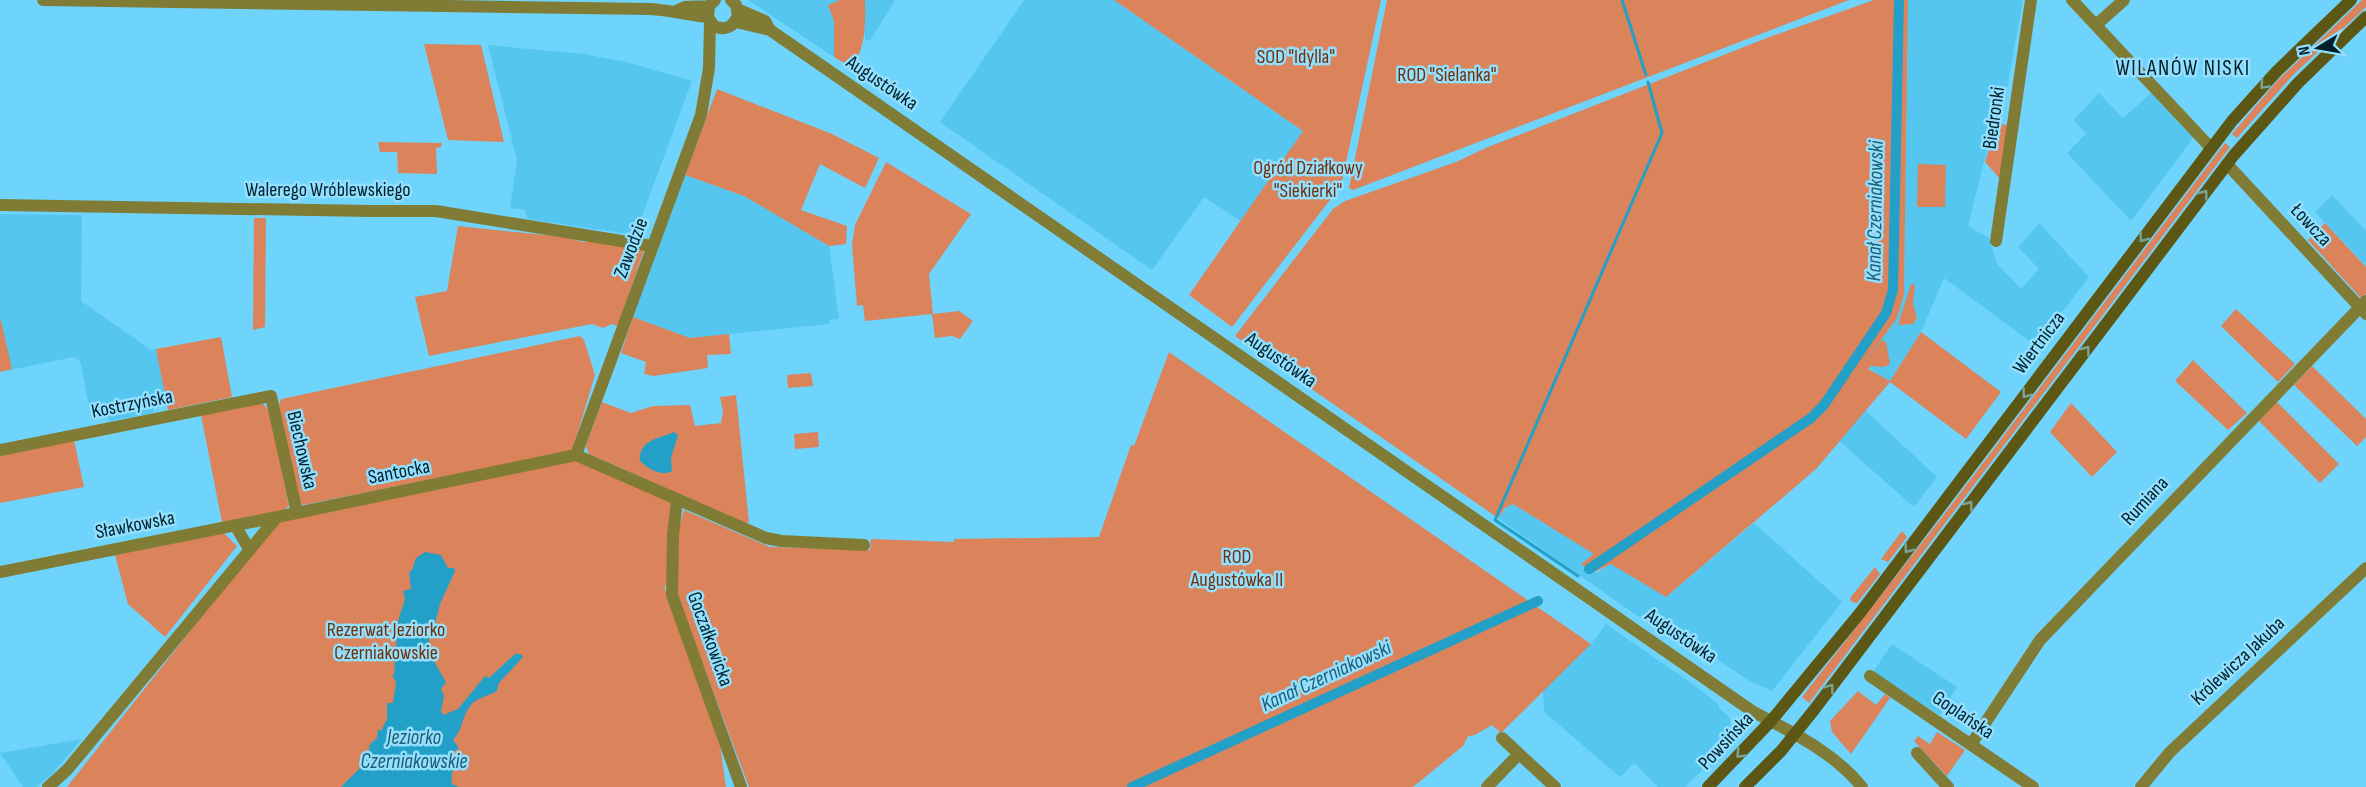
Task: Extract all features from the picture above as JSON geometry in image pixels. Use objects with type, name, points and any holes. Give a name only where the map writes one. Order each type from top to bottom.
[{"type":"main road","name":"Wiertnicza","points":[[1771,721],[1860,613],[2211,148],[2277,71],[2351,0]]},
{"type":"main road","points":[[1744,787],[1795,734],[2227,164],[2277,105],[2366,17]]},
{"type":"main road","name":"Powsińska","points":[[1708,787],[1771,721]]},
{"type":"street","points":[[43,0],[676,11],[685,15],[712,15],[729,27],[734,6]]},
{"type":"street","name":"Biedronki","points":[[1996,242],[2031,0]]},
{"type":"street","points":[[2072,0],[2211,148]]},
{"type":"street","points":[[2096,25],[2124,0]]},
{"type":"street","name":"Augustówka","points":[[734,6],[1771,721],[1795,734],[1842,767],[1862,787]]},
{"type":"street","name":"Zawodzie","points":[[576,455],[701,115],[710,51],[712,15]]},
{"type":"street","name":"Łowcza","points":[[2227,164],[2364,307]]},
{"type":"street","name":"Walerego Wróblewskiego","points":[[0,205],[424,210],[652,246]]},
{"type":"street","name":"Rumiana","points":[[1972,743],[2040,640],[2364,307]]},
{"type":"street","name":"Kostrzyńska","points":[[0,450],[271,396]]},
{"type":"street","name":"Biechowska","points":[[271,396],[297,513]]},
{"type":"street","points":[[576,455],[667,494],[677,501],[773,539],[864,545]]},
{"type":"street","name":"Santocka","points":[[277,517],[576,455]]},
{"type":"street","name":"Goczałkowicka","points":[[677,501],[673,535],[672,596],[741,787]]},
{"type":"street","points":[[48,787],[67,770],[277,517]]},
{"type":"street","name":"Sławkowska","points":[[0,572],[277,517]]},
{"type":"street","points":[[235,525],[249,549]]},
{"type":"street","name":"Królewicza Jakuba","points":[[2141,787],[2170,752],[2366,568]]},
{"type":"street","name":"Goplańska","points":[[1870,676],[1972,743],[2033,787]]},
{"type":"street","points":[[1502,738],[1555,787]]},
{"type":"street","points":[[1917,753],[1948,787]]},
{"type":"street","points":[[1486,787],[1519,754]]},
{"type":"shaded area","points":[[748,0],[840,0],[828,5],[834,21],[834,57]]},
{"type":"shaded area","points":[[865,0],[895,0],[870,41],[865,39]]},
{"type":"shaded area","points":[[1024,0],[1114,0],[1303,131],[1241,221],[1204,197],[1152,270],[940,122]]},
{"type":"shaded area","points":[[1908,0],[2023,0],[2005,100],[1984,162],[1968,226],[1989,238],[1997,264],[2021,289],[2039,269],[2018,247],[2039,223],[2089,277],[2036,346],[1944,278],[1921,332],[1890,381],[1862,365],[1897,318],[1904,295]]},
{"type":"shaded area","points":[[488,45],[583,54],[626,62],[692,81],[635,235],[528,219],[525,210],[510,208],[517,160]]},
{"type":"shaded area","points":[[2099,93],[2123,118],[2151,93],[2193,138],[2131,221],[2067,153],[2086,134],[2074,120]]},
{"type":"shaded area","points":[[685,175],[744,196],[829,246],[839,319],[829,320],[830,324],[690,338],[633,317]]},
{"type":"shaded area","points":[[2332,195],[2366,231],[2366,266],[2315,212]]},
{"type":"shaded area","points":[[0,214],[82,215],[81,301],[151,350],[156,349],[167,403],[153,405],[153,413],[110,421],[106,417],[92,420],[80,361],[74,357],[0,372]]},
{"type":"shaded area","points":[[1865,410],[1937,477],[1914,507],[1839,441]]},
{"type":"shaded area","points":[[1513,504],[1595,554],[1583,562],[1597,573],[1611,563],[1666,597],[1754,523],[1842,602],[1772,691],[1746,679],[1648,612],[1639,617],[1498,518],[1506,508]]},
{"type":"shaded area","points":[[1606,624],[1697,687],[1719,705],[1718,707],[1730,718],[1730,743],[1685,787],[1658,787],[1634,763],[1620,777],[1544,712],[1543,689],[1591,644]]},
{"type":"shaded area","points":[[1892,644],[1957,687],[1940,715],[1873,672]]},
{"type":"shaded area","points":[[82,739],[52,774],[36,787],[23,787],[0,753]]},
{"type":"green space","points":[[840,0],[865,0],[865,27],[862,44],[851,67],[834,57],[834,21],[828,5]]},
{"type":"green space","name":"SOD \"Idylla\"","points":[[1114,0],[1381,0],[1342,181],[1333,196],[1232,327],[1189,295],[1303,131]]},
{"type":"green space","name":"ROD \"Sielanka\"","points":[[1387,0],[1849,0],[1353,190],[1349,188]]},
{"type":"green space","points":[[1874,0],[1908,0],[1904,295],[1897,318],[1863,365],[1882,340],[1886,342],[1890,364],[1884,367],[1871,366],[1868,369],[1890,381],[1921,332],[2001,392],[1966,439],[1890,382],[1816,469],[1666,597],[1611,564],[1592,573],[1581,564],[1594,554],[1513,504],[1505,508],[1498,518],[1235,336],[1333,209],[1345,201],[1456,162],[1488,147],[1772,36]]},
{"type":"green space","points":[[2362,0],[2366,0],[2366,7],[2293,75],[2237,138],[2232,134],[2278,80]]},
{"type":"green space","points":[[424,44],[481,45],[504,142],[448,140]]},
{"type":"green space","points":[[717,89],[832,134],[879,158],[865,188],[820,164],[801,210],[847,226],[846,244],[829,246],[744,196],[685,175]]},
{"type":"green space","points":[[1998,122],[2010,127],[2001,180],[1985,162]]},
{"type":"green space","points":[[378,142],[442,143],[441,147],[436,148],[437,174],[398,173],[397,152],[380,152]]},
{"type":"green space","points":[[2225,143],[2230,147],[1809,703],[1802,697],[1949,508]]},
{"type":"green space","points":[[886,162],[971,214],[929,274],[933,314],[959,311],[973,321],[960,339],[952,336],[935,338],[932,314],[865,321],[863,305],[857,306],[852,245],[855,225]]},
{"type":"green space","points":[[1918,164],[1946,165],[1945,207],[1917,207]]},
{"type":"green space","points":[[254,218],[266,218],[265,327],[253,330]]},
{"type":"green space","points":[[2325,223],[2366,267],[2366,294],[2361,298],[2308,240]]},
{"type":"green space","points":[[458,226],[564,237],[584,242],[596,239],[644,250],[618,326],[612,324],[603,328],[592,324],[429,356],[415,297],[447,291]]},
{"type":"green space","points":[[1911,284],[1915,285],[1913,304],[1917,318],[1913,324],[1898,325]]},
{"type":"green space","points":[[2236,309],[2295,364],[2278,382],[2221,326]]},
{"type":"green space","points":[[0,317],[12,369],[0,372]]},
{"type":"green space","points":[[633,317],[690,338],[729,334],[731,354],[707,355],[708,368],[653,376],[644,374],[646,362],[621,353]]},
{"type":"green space","points":[[580,336],[584,340],[595,375],[573,448],[568,452],[303,505],[300,503],[279,405],[281,399]]},
{"type":"green space","points":[[221,337],[232,397],[168,410],[156,349]]},
{"type":"green space","name":"ROD Augustówka II","points":[[1169,352],[1591,644],[1501,733],[1492,725],[1475,735],[1468,736],[1463,746],[1413,787],[749,787],[676,592],[676,539],[684,510],[770,547],[870,550],[871,539],[954,542],[954,539],[1099,537],[1131,445],[1134,446]]},
{"type":"green space","points":[[2193,360],[2247,413],[2228,430],[2175,381]]},
{"type":"green space","points":[[2312,366],[2366,419],[2366,437],[2357,446],[2294,385]]},
{"type":"green space","points":[[811,373],[813,386],[788,388],[787,375]]},
{"type":"green space","points":[[736,395],[749,522],[745,523],[589,454],[586,446],[602,402],[631,413],[653,406],[690,405],[695,426],[721,423],[723,411],[720,397]]},
{"type":"green space","points":[[2276,401],[2339,464],[2320,483],[2259,421]]},
{"type":"green space","points":[[2071,403],[2117,452],[2092,477],[2050,432]]},
{"type":"green space","points":[[263,404],[269,410],[289,506],[284,510],[222,522],[201,415]]},
{"type":"green space","points":[[818,432],[819,447],[795,449],[794,434]]},
{"type":"green space","points":[[74,440],[84,487],[0,503],[0,456]]},
{"type":"green space","name":"Rezerwat Jeziorko Czerniakowskie","points":[[578,456],[668,499],[672,504],[669,586],[665,585],[665,590],[718,730],[726,787],[67,787],[281,516]]},
{"type":"green space","points":[[1902,531],[1907,537],[1888,562],[1881,559]]},
{"type":"green space","points":[[224,533],[237,546],[165,637],[128,604],[115,555]]},
{"type":"green space","points":[[1875,567],[1880,574],[1857,603],[1852,602],[1850,598]]},
{"type":"green space","points":[[1858,691],[1876,705],[1885,694],[1890,698],[1851,754],[1832,732],[1830,721]]},
{"type":"green space","points":[[1937,732],[1965,750],[1947,776],[1914,741],[1918,736],[1930,744]]},
{"type":"water","points":[[674,432],[678,435],[671,458],[672,471],[659,473],[640,461],[640,454],[647,444]]},
{"type":"water","name":"Jeziorko Czerniakowskie","points":[[425,552],[441,555],[448,568],[454,568],[455,571],[440,604],[434,628],[436,632],[429,638],[428,651],[446,682],[441,689],[444,696],[441,711],[443,715],[458,709],[485,676],[489,678],[515,654],[521,654],[523,657],[499,683],[497,691],[476,701],[466,713],[459,732],[453,740],[459,748],[452,753],[452,784],[459,787],[341,787],[363,765],[362,757],[368,754],[370,744],[377,738],[378,729],[381,731],[387,719],[387,703],[393,703],[396,682],[392,675],[394,674],[398,621],[405,599],[403,591],[411,589],[409,572],[416,558]]},
{"type":"waterway","points":[[1622,0],[1646,75]]},
{"type":"waterway","name":"Kanał Czerniakowski","points":[[1589,569],[1811,418],[1824,405],[1886,313],[1893,290],[1899,0]]},
{"type":"waterway","points":[[1578,576],[1495,520],[1662,133],[1648,82]]},
{"type":"waterway","name":"Kanał Czerniakowski","points":[[1132,787],[1538,601]]},
{"type":"district","name":"WILANÓW NISKI","points":[[2183,68]]},
{"type":"park label","name":"Ogród Działkowy \"Siekierki\"","points":[[1308,180]]}]
